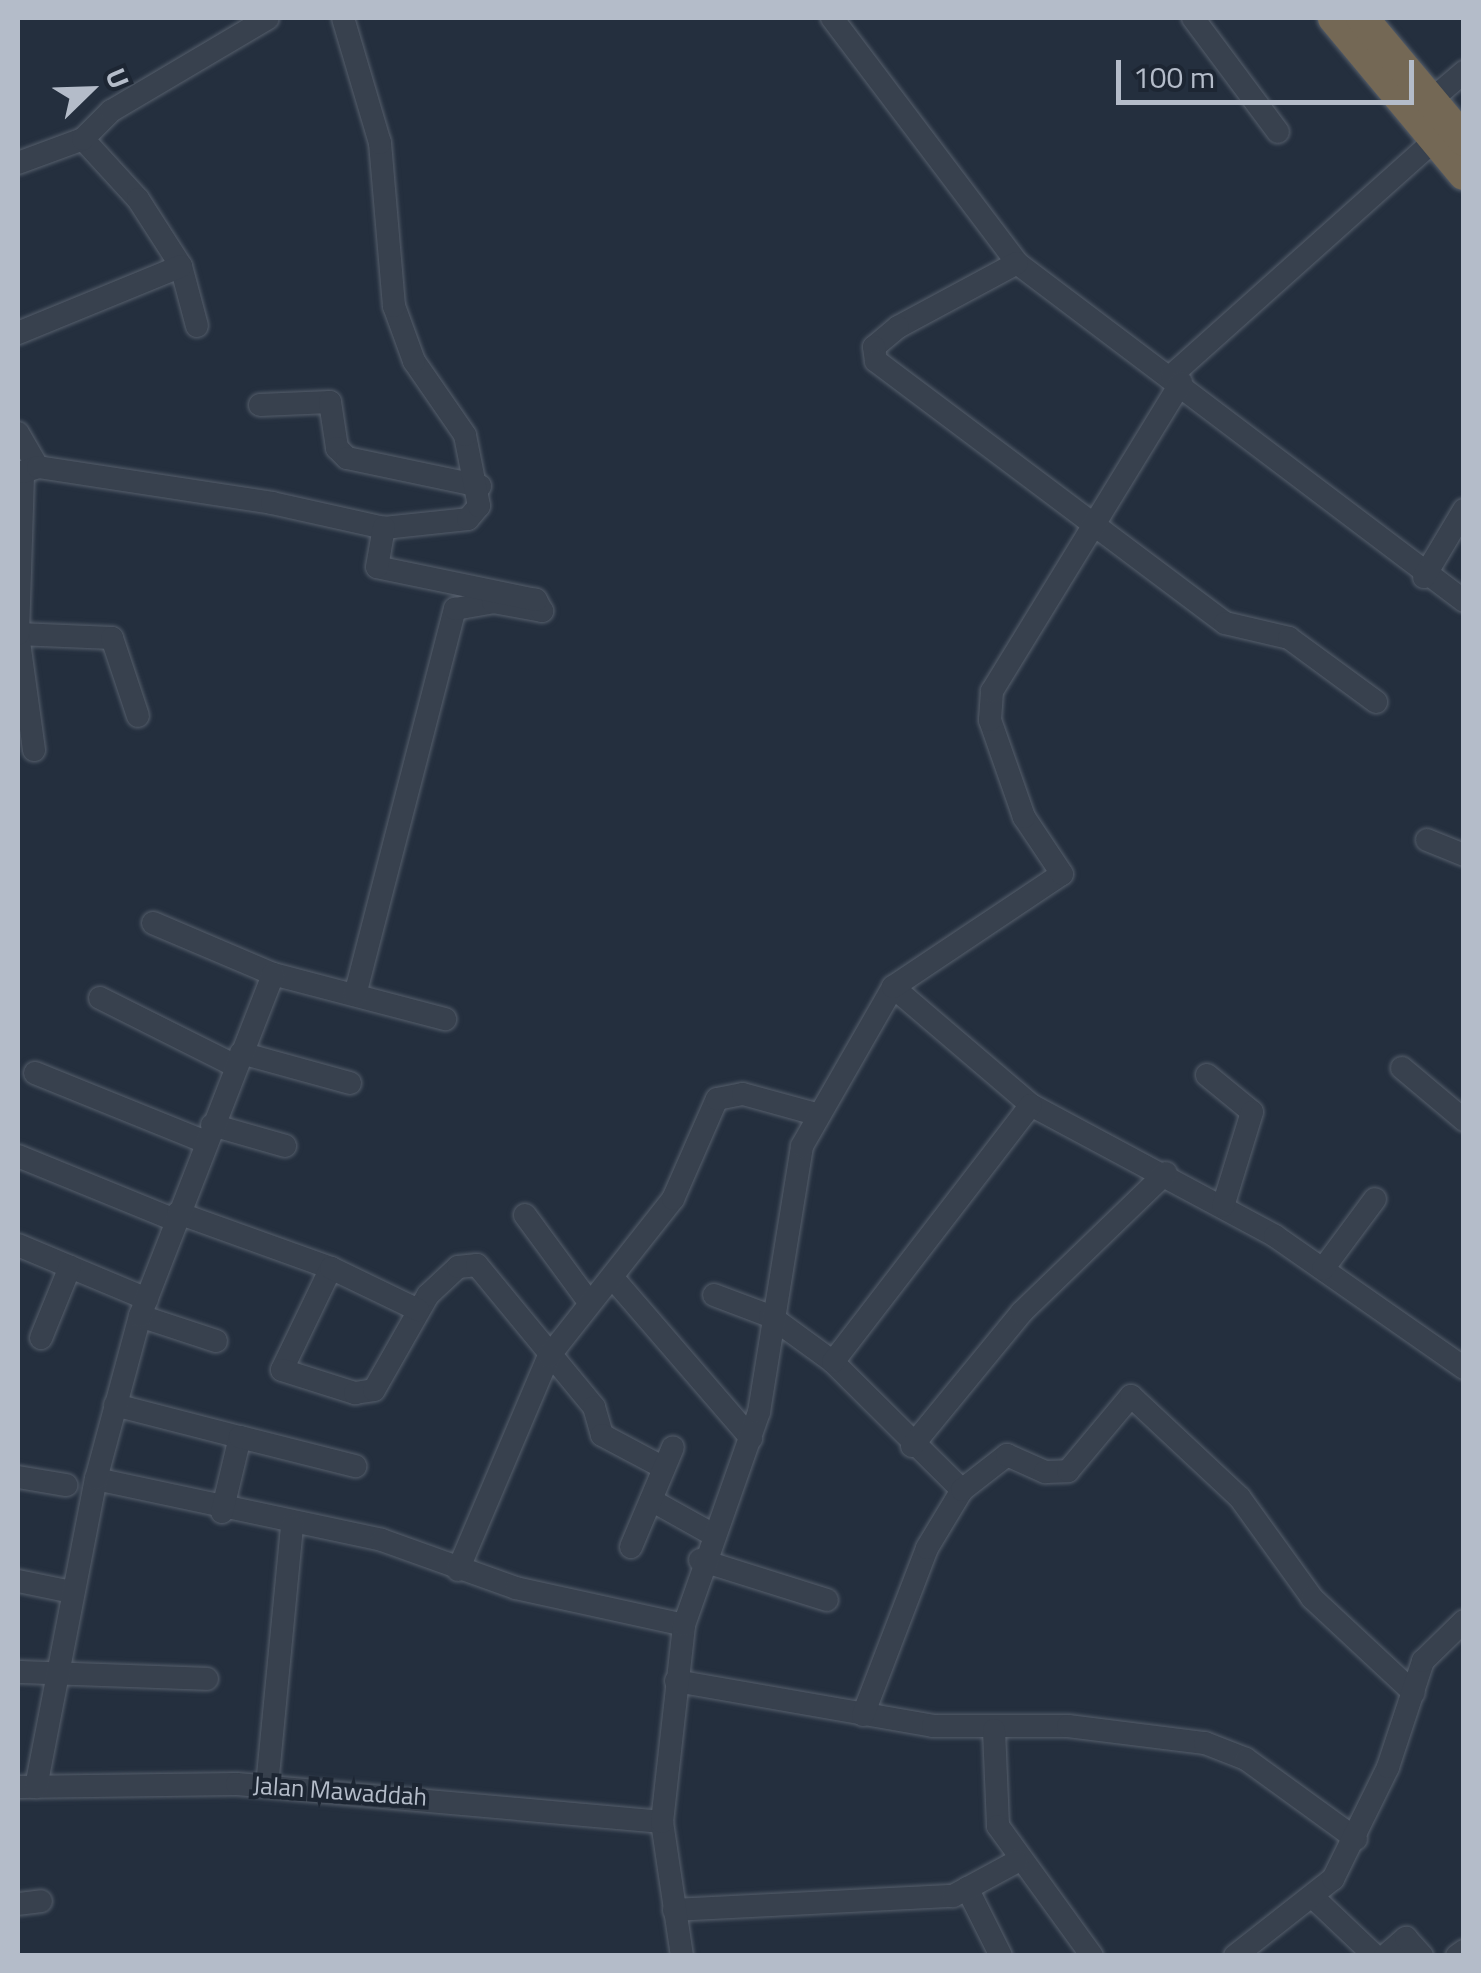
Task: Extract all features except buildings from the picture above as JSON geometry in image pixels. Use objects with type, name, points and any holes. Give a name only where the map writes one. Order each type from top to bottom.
[{"type":"highway","points":[[1334,18],[1448,141]]},
{"type":"highway","points":[[1362,18],[1430,101],[1464,174]]},
{"type":"street","points":[[18,163],[83,140],[111,112],[268,18]]},
{"type":"street","points":[[34,750],[18,634],[21,477],[38,467],[384,528],[468,520],[480,486],[453,406],[414,361],[394,306],[380,143],[343,18]]},
{"type":"street","points":[[832,18],[1017,263],[1176,379],[1424,577],[1464,601]]},
{"type":"street","points":[[1192,18],[1278,132]]},
{"type":"street","points":[[1430,101],[1464,72]]},
{"type":"street","points":[[83,140],[138,199],[181,266],[196,326]]},
{"type":"street","points":[[682,1956],[662,1822],[684,1625],[700,1560],[751,1438],[786,1214],[816,1114],[893,987],[1062,874],[1029,829],[990,705],[1000,669],[1176,379],[1448,141]]},
{"type":"street","points":[[1017,263],[898,327],[873,353],[1225,623],[1289,638],[1376,702]]},
{"type":"street","points":[[18,333],[181,266]]},
{"type":"street","points":[[260,405],[330,402],[337,448],[347,458],[480,486]]},
{"type":"street","points":[[18,433],[38,467]]},
{"type":"street","points":[[1424,577],[1464,510]]},
{"type":"street","points":[[355,995],[455,610],[493,602],[536,616],[542,607],[377,568],[384,528]]},
{"type":"street","points":[[18,634],[112,638],[138,716]]},
{"type":"street","points":[[1428,840],[1464,855]]},
{"type":"street","points":[[154,923],[273,974],[445,1019]]},
{"type":"street","points":[[27,1787],[56,1677],[96,1479],[143,1308],[273,974]]},
{"type":"street","points":[[893,987],[1031,1105],[1223,1206],[1464,1368]]},
{"type":"street","points":[[100,998],[238,1059],[350,1083]]},
{"type":"street","points":[[1402,1068],[1464,1120]]},
{"type":"street","points":[[35,1073],[209,1134],[285,1146]]},
{"type":"street","points":[[1207,1075],[1252,1112],[1223,1206]]},
{"type":"street","points":[[458,1570],[548,1356],[672,1200],[717,1099],[743,1094],[816,1114]]},
{"type":"street","points":[[833,1362],[1031,1105]]},
{"type":"street","points":[[18,1156],[331,1268],[418,1310]]},
{"type":"street","points":[[912,1446],[1022,1312],[1166,1173]]},
{"type":"street","points":[[1322,1269],[1375,1199]]},
{"type":"street","points":[[525,1215],[590,1302]]},
{"type":"street","points":[[18,1245],[216,1341]]},
{"type":"street","points":[[331,1268],[286,1373],[374,1390],[418,1310],[458,1267],[477,1265],[548,1356],[594,1407],[602,1436],[669,1458],[632,1547]]},
{"type":"street","points":[[41,1338],[70,1268]]},
{"type":"street","points":[[612,1277],[751,1438]]},
{"type":"street","points":[[714,1294],[770,1316],[833,1362],[912,1446],[962,1490]]},
{"type":"street","points":[[863,1715],[927,1548],[962,1490],[1007,1455],[1045,1472],[1068,1471],[1131,1396],[1240,1498],[1312,1598],[1414,1693]]},
{"type":"street","points":[[115,1404],[355,1466]]},
{"type":"street","points":[[222,1512],[240,1437]]},
{"type":"street","points":[[18,1477],[66,1484]]},
{"type":"street","points":[[96,1479],[222,1512],[382,1540],[458,1570],[684,1625]]},
{"type":"street","points":[[651,1500],[710,1533]]},
{"type":"street","points":[[267,1786],[292,1526]]},
{"type":"street","points":[[700,1560],[826,1600]]},
{"type":"street","points":[[18,1580],[72,1592]]},
{"type":"street","points":[[1235,1956],[1316,1900],[1356,1839],[1423,1661],[1464,1620]]},
{"type":"street","points":[[18,1672],[56,1677],[207,1679]]},
{"type":"street","points":[[676,1681],[863,1715],[994,1730],[1068,1726],[1222,1748],[1356,1839]]},
{"type":"street","points":[[994,1730],[992,1796],[1016,1862],[1092,1956]]},
{"type":"street","name":"Jalan Mawaddah","points":[[27,1787],[267,1786],[662,1822]]},
{"type":"street","points":[[674,1910],[967,1888],[1016,1862]]},
{"type":"street","points":[[967,1888],[1001,1956]]},
{"type":"street","points":[[1316,1900],[1375,1956]]},
{"type":"street","points":[[18,1904],[42,1902]]},
{"type":"street","points":[[1385,1956],[1406,1938],[1422,1956]]},
{"type":"street","points":[[1456,1956],[1464,1951]]}]
